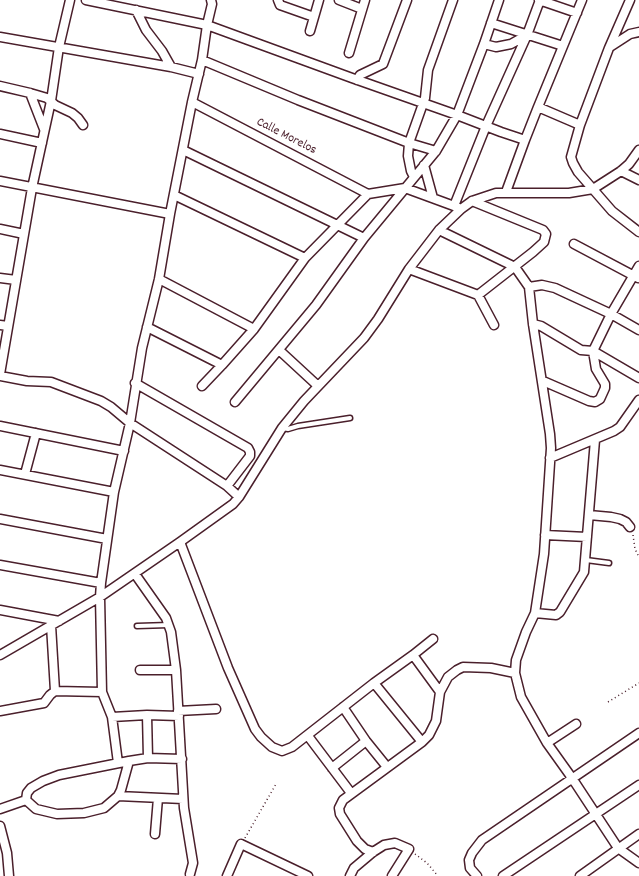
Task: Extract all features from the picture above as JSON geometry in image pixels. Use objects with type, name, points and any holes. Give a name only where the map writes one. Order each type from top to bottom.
[{"type":"street","points":[[70,0],[59,47],[51,101],[32,188],[16,280],[4,326],[0,375],[27,381],[51,382],[101,401],[111,407],[130,423],[226,486],[239,498]]},
{"type":"street","points":[[86,0],[207,25],[525,140]]},
{"type":"street","points":[[118,763],[112,717],[102,692],[101,583],[114,492],[130,423],[135,383],[159,279],[170,214],[192,102],[202,60],[207,25],[212,8],[211,0]]},
{"type":"street","points":[[278,0],[280,5],[314,17]]},
{"type":"street","points":[[310,31],[319,0]]},
{"type":"street","points":[[339,0],[362,9]]},
{"type":"street","points":[[349,53],[365,0]]},
{"type":"street","points":[[357,80],[360,75],[383,64],[406,0]]},
{"type":"street","points":[[414,177],[411,172],[408,156],[409,143],[424,103],[428,70],[453,0]]},
{"type":"street","points":[[234,402],[316,305],[364,238],[436,151],[458,115],[499,0]]},
{"type":"street","points":[[0,654],[100,597],[180,542],[233,504],[239,498],[282,428],[304,401],[364,338],[378,319],[408,269],[457,208],[486,126],[540,0],[577,13]]},
{"type":"street","points":[[506,192],[538,107],[582,0]]},
{"type":"street","points":[[630,0],[609,48],[580,125],[572,153],[572,160],[578,172],[612,211],[620,219],[639,232]]},
{"type":"street","points":[[136,10],[146,30],[162,51],[171,67]]},
{"type":"street","points":[[491,23],[563,46]]},
{"type":"street","points":[[609,48],[630,34],[639,32]]},
{"type":"street","points":[[484,44],[496,47],[511,44],[526,35]]},
{"type":"street","points":[[0,37],[171,67],[199,74]]},
{"type":"street","points":[[202,60],[298,100],[409,143],[436,151]]},
{"type":"street","points":[[0,86],[47,98],[55,105],[72,113],[83,125]]},
{"type":"street","points":[[30,93],[44,129]]},
{"type":"street","name":"Calle Morelos","points":[[192,102],[368,194]]},
{"type":"street","points":[[538,107],[580,125]]},
{"type":"street","points":[[0,134],[42,143]]},
{"type":"street","points":[[183,150],[364,238]]},
{"type":"street","points":[[202,386],[254,329],[306,258],[368,194],[405,188],[457,208],[486,196],[506,192],[569,193],[593,189],[621,171],[629,164],[639,150]]},
{"type":"street","points":[[424,165],[433,198]]},
{"type":"street","points":[[621,171],[639,180]]},
{"type":"street","points":[[0,181],[170,214]]},
{"type":"street","points":[[174,195],[306,258]]},
{"type":"street","points":[[472,201],[543,230],[546,234],[544,242],[515,268],[478,295]]},
{"type":"street","points":[[0,229],[24,234]]},
{"type":"street","points":[[439,230],[515,268],[529,287],[533,324],[550,434],[550,458],[544,554],[535,613],[526,632],[516,660],[515,673],[521,697],[547,743],[618,848],[639,863]]},
{"type":"street","points":[[574,244],[637,277]]},
{"type":"street","points":[[543,381],[589,401],[595,402],[600,399],[604,392],[605,384],[596,369],[593,351],[611,314],[637,277],[639,266]]},
{"type":"street","points":[[408,269],[478,295],[494,325]]},
{"type":"street","points":[[0,278],[16,280]]},
{"type":"street","points":[[159,279],[254,329]]},
{"type":"street","points":[[529,287],[542,285],[555,288],[611,314],[639,330]]},
{"type":"street","points":[[533,324],[541,326],[581,350],[593,351],[639,378]]},
{"type":"street","points":[[147,327],[222,365]]},
{"type":"street","points":[[279,350],[318,386]]},
{"type":"street","points":[[135,383],[248,448],[250,456],[226,486]]},
{"type":"street","points":[[550,458],[614,431],[620,427],[639,400]]},
{"type":"street","points":[[0,426],[124,451]]},
{"type":"street","points":[[25,474],[36,433]]},
{"type":"street","points":[[535,613],[556,615],[560,612],[582,579],[586,560],[595,440]]},
{"type":"street","points":[[0,470],[114,492]]},
{"type":"street","points":[[589,514],[620,519],[626,522],[630,527]]},
{"type":"street","points":[[0,519],[107,538]]},
{"type":"street","points":[[545,535],[587,537]]},
{"type":"street","points":[[180,542],[228,668],[255,729],[266,744],[272,747],[282,750],[292,747],[433,639]]},
{"type":"street","points":[[0,565],[101,583]]},
{"type":"street","points":[[135,574],[166,618],[169,625],[176,670],[183,799],[193,863],[190,874]]},
{"type":"street","points":[[0,610],[55,623]]},
{"type":"street","points":[[55,623],[55,692]]},
{"type":"street","points":[[413,655],[440,692]]},
{"type":"street","points":[[373,852],[365,848],[357,841],[340,814],[339,808],[342,800],[422,742],[434,728],[440,692],[448,677],[457,670],[463,668],[491,668],[515,673]]},
{"type":"street","points":[[140,670],[176,670]]},
{"type":"street","points":[[374,683],[422,742]]},
{"type":"street","points":[[0,711],[40,705],[55,692],[102,692]]},
{"type":"street","points":[[343,707],[366,741],[388,766]]},
{"type":"street","points":[[112,717],[216,709]]},
{"type":"street","points":[[148,715],[148,758]]},
{"type":"street","points":[[547,743],[576,724]]},
{"type":"street","points":[[477,876],[470,868],[469,860],[472,853],[482,840],[639,733]]},
{"type":"street","points":[[308,736],[351,793]]},
{"type":"street","points":[[332,768],[366,741]]},
{"type":"street","points":[[26,800],[27,793],[32,788],[43,781],[58,775],[148,758],[182,759]]},
{"type":"street","points":[[26,800],[36,810],[57,814],[69,814],[104,808],[118,796],[129,761]]},
{"type":"street","points":[[503,876],[639,785]]},
{"type":"street","points":[[118,796],[183,799]]},
{"type":"street","points":[[155,834],[158,798]]},
{"type":"street","points":[[0,809],[26,800]]},
{"type":"street","points":[[0,826],[8,853],[9,876]]},
{"type":"street","points":[[580,876],[639,834]]},
{"type":"street","points":[[350,876],[354,868],[373,852],[390,843],[409,849],[392,876]]},
{"type":"street","points":[[227,876],[241,844],[308,876]]},
{"type":"lane","points":[[282,428],[288,429],[298,426],[350,418]]},
{"type":"lane","points":[[586,560],[610,563]]},
{"type":"lane","points":[[138,626],[169,625]]},
{"type":"path","points":[[630,527],[633,534],[635,549],[639,557]]},
{"type":"path","points":[[608,702],[639,683]]},
{"type":"path","points":[[241,844],[276,784]]},
{"type":"path","points":[[409,849],[433,868],[438,876]]}]
